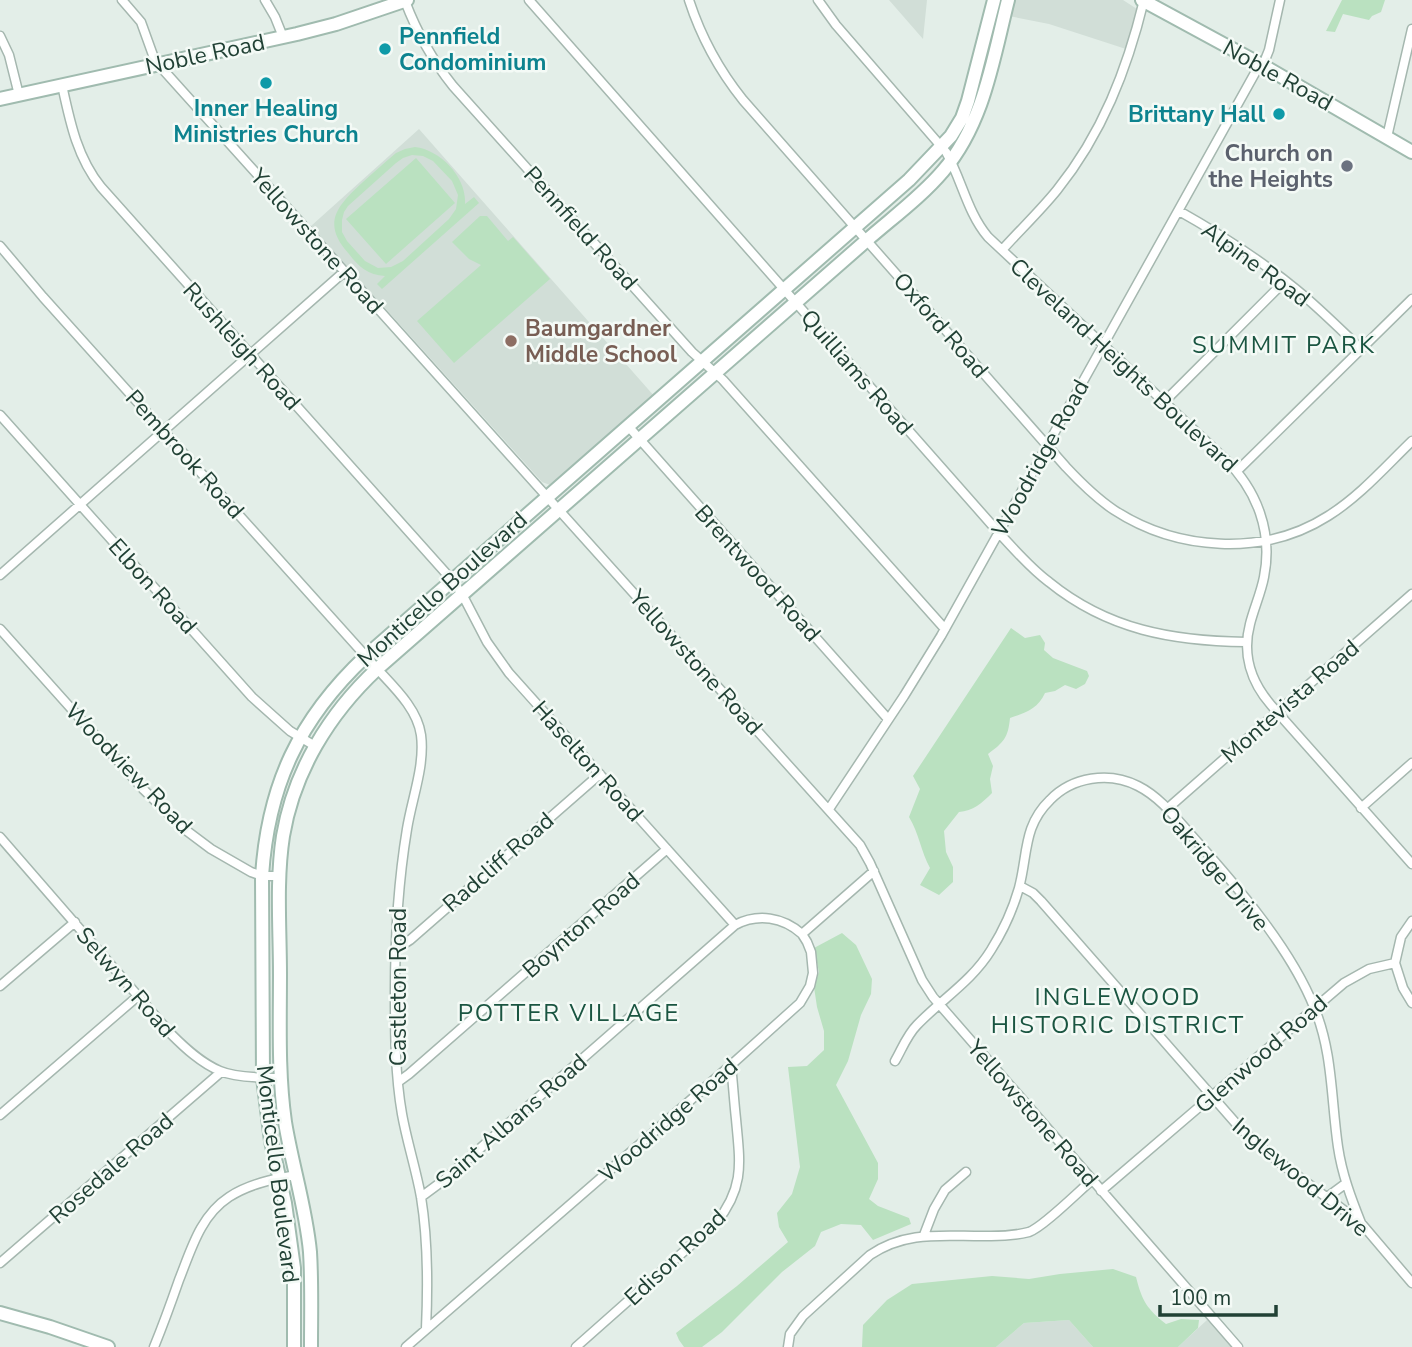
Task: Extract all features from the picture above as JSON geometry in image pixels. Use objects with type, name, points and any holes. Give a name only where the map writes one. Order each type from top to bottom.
[{"type":"main road","name":"Monticello Boulevard","points":[[294,1347],[294,1268],[285,1203],[271,1141],[263,1078],[262,876],[268,821],[287,761],[327,697],[348,673],[371,662],[457,587],[559,509],[932,183],[965,110],[994,0]]},
{"type":"main road","name":"Monticello Boulevard","points":[[457,587],[547,496],[909,180],[967,137],[980,107],[1008,0]]},
{"type":"main road","name":"Noble Road","points":[[1143,0],[1262,64],[1412,152]]},
{"type":"main road","name":"Noble Road","points":[[0,99],[283,37],[336,24],[401,1]]},
{"type":"main road","name":"Monticello Boulevard","points":[[311,1347],[310,1251],[285,1120],[281,1078],[279,876],[282,839],[300,775],[315,746],[371,662]]},
{"type":"main road","points":[[0,1313],[108,1347]]},
{"type":"street","name":"Yellowstone Road","points":[[122,0],[141,22],[158,64],[863,849],[922,980],[939,1005],[1238,1347]]},
{"type":"street","points":[[265,0],[283,37]]},
{"type":"street","name":"Quilliams Road","points":[[529,0],[1030,566],[1072,598],[1098,613],[1138,629],[1175,638],[1247,642]]},
{"type":"street","name":"Oxford Road","points":[[689,0],[706,44],[735,90],[1080,482],[1118,512],[1144,526],[1172,536],[1208,543],[1230,544],[1290,535],[1312,526],[1338,510],[1412,441]]},
{"type":"street","name":"Cleveland Heights Boulevard","points":[[818,0],[836,25],[947,153],[975,220],[988,237],[1237,471],[1251,491],[1259,509],[1266,540],[1264,579],[1247,642],[1254,680],[1277,712],[1412,864]]},
{"type":"street","points":[[1002,250],[1055,192],[1093,136],[1120,81],[1143,0]]},
{"type":"street","name":"Woodridge Road","points":[[829,809],[945,629],[1262,64],[1269,50],[1280,0]]},
{"type":"street","name":"Pennfield Road","points":[[401,1],[446,77],[701,362],[716,372],[945,629]]},
{"type":"street","points":[[1387,137],[1412,29]]},
{"type":"street","points":[[0,36],[10,59],[19,95]]},
{"type":"street","name":"Rushleigh Road","points":[[62,85],[76,143],[96,181],[457,587]]},
{"type":"street","name":"Alpine Road","points":[[1179,211],[1261,262],[1317,307],[1361,349]]},
{"type":"street","name":"Pembrook Road","points":[[0,246],[371,662]]},
{"type":"street","points":[[0,575],[345,271]]},
{"type":"street","points":[[1164,402],[1285,281]]},
{"type":"street","points":[[1237,471],[1412,299]]},
{"type":"street","name":"Elbon Road","points":[[0,415],[252,697],[275,719],[315,746]]},
{"type":"street","name":"Brentwood Road","points":[[628,426],[888,719]]},
{"type":"street","name":"Haselton Road","points":[[457,587],[503,666],[735,925]]},
{"type":"street","name":"Montevista Road","points":[[1167,809],[1412,594]]},
{"type":"street","name":"Woodview Road","points":[[0,629],[144,790],[183,828],[211,849],[251,872],[262,876],[279,876]]},
{"type":"street","name":"Castleton Road","points":[[371,662],[413,712],[421,733],[421,763],[407,827],[397,906],[395,992],[398,1082],[402,1113],[421,1197],[425,1235],[426,1329]]},
{"type":"street","points":[[1361,808],[1412,763]]},
{"type":"street","name":"Radcliff Road","points":[[396,949],[410,940],[600,774]]},
{"type":"street","name":"Oakridge Drive","points":[[895,1061],[914,1029],[972,975],[987,956],[1007,920],[1020,886],[1033,822],[1048,801],[1064,788],[1077,782],[1092,778],[1124,780],[1146,790],[1167,809],[1258,914],[1295,969],[1314,1007],[1327,1044],[1338,1149],[1345,1184],[1361,1223]]},
{"type":"street","name":"Selwyn Road","points":[[2,843],[189,1052],[221,1072],[281,1078]]},
{"type":"street","name":"Boynton Road","points":[[398,1082],[667,849]]},
{"type":"street","points":[[735,925],[755,918],[773,919],[802,934],[874,871]]},
{"type":"street","name":"Inglewood Drive","points":[[1020,886],[1041,901],[1211,1097],[1258,1144],[1361,1223],[1412,1283]]},
{"type":"street","points":[[1412,921],[1401,937],[1395,963],[1403,988],[1412,1003]]},
{"type":"street","points":[[0,986],[75,922]]},
{"type":"street","name":"Saint Albans Road","points":[[421,1197],[444,1180],[735,925]]},
{"type":"street","name":"Woodridge Road","points":[[405,1347],[788,1014],[807,992],[813,977],[809,947],[802,934]]},
{"type":"street","name":"Glenwood Road","points":[[1101,1191],[1314,1007],[1355,975],[1369,968],[1395,963]]},
{"type":"street","points":[[0,1115],[138,996]]},
{"type":"street","name":"Edison Road","points":[[576,1347],[716,1223],[733,1199],[740,1163],[731,1065]]},
{"type":"street","name":"Rosedale Road","points":[[0,1263],[221,1072]]},
{"type":"street","points":[[924,1235],[945,1190],[966,1172]]},
{"type":"street","points":[[154,1347],[193,1244],[209,1216],[239,1191],[261,1182],[296,1175]]},
{"type":"street","points":[[788,1347],[790,1334],[803,1316],[882,1247],[924,1235],[1001,1236],[1028,1232],[1091,1180]]},
{"type":"street","points":[[1326,1198],[1345,1184]]},
{"type":"shaded area","points":[[889,0],[927,0],[923,39]]},
{"type":"shaded area","points":[[1012,0],[1123,0],[1137,9],[1126,49],[1049,24],[1009,16]]},
{"type":"shaded area","name":"Baumgardner Middle School","points":[[419,129],[655,397],[550,485],[542,482],[311,226]]},
{"type":"shaded area","points":[[1069,1320],[1093,1347],[996,1347],[1024,1323]]},
{"type":"shaded area","points":[[1207,1320],[1231,1347],[1178,1347]]},
{"type":"green space","points":[[1342,0],[1385,0],[1381,12],[1369,20],[1343,14],[1335,32],[1326,31]]},
{"type":"green space","points":[[405,149],[425,149],[443,159],[462,185],[465,204],[474,197],[479,203],[382,289],[377,284],[385,276],[364,270],[356,263],[340,243],[334,224],[346,199],[392,156]],"holes":[[[423,156],[433,161],[452,181],[458,195],[456,209],[449,219],[403,261],[391,267],[378,268],[365,261],[347,241],[342,232],[344,212],[403,158]]]},
{"type":"green space","points":[[416,158],[455,203],[386,264],[346,219]]},
{"type":"green space","points":[[480,216],[487,216],[508,241],[513,237],[550,279],[454,363],[417,321],[481,265],[469,259],[452,242]]},
{"type":"green space","points":[[1011,628],[1025,638],[1040,635],[1045,643],[1044,650],[1053,658],[1087,671],[1089,676],[1085,684],[1076,689],[1065,685],[1045,693],[1035,707],[1010,718],[1004,739],[988,754],[993,766],[990,779],[992,793],[977,806],[959,812],[944,831],[946,852],[953,867],[953,882],[939,895],[920,885],[930,868],[909,817],[920,789],[913,776]]},
{"type":"green space","points":[[842,933],[856,945],[872,979],[871,994],[861,1015],[848,1061],[836,1085],[878,1163],[878,1179],[869,1199],[878,1206],[909,1218],[911,1224],[873,1240],[861,1225],[841,1224],[821,1232],[815,1246],[782,1272],[722,1332],[702,1347],[684,1347],[676,1333],[788,1242],[779,1227],[777,1213],[792,1194],[800,1167],[788,1067],[807,1066],[824,1050],[824,1031],[814,987],[819,972],[814,948]]},
{"type":"green space","points":[[1113,1269],[1136,1277],[1146,1304],[1166,1324],[1181,1319],[1199,1320],[1198,1328],[1178,1347],[1093,1347],[1069,1320],[1024,1323],[996,1347],[862,1347],[863,1325],[887,1300],[912,1284],[992,1276],[1029,1279]]},
{"type":"place","name":"Pennfield Condominium","points":[[385,49]]},
{"type":"place","name":"Inner Healing Ministries Church","points":[[266,83]]},
{"type":"place","name":"Brittany Hall","points":[[1279,114]]},
{"type":"place","name":"Church on the Heights","points":[[1347,166]]},
{"type":"place","name":"Baumgardner Middle School","points":[[511,341]]},
{"type":"district","name":"SUMMIT PARK","points":[[1284,345]]},
{"type":"district","name":"INGLEWOOD HISTORIC DISTRICT","points":[[1118,1011]]},
{"type":"district","name":"POTTER VILLAGE","points":[[569,1013]]}]
